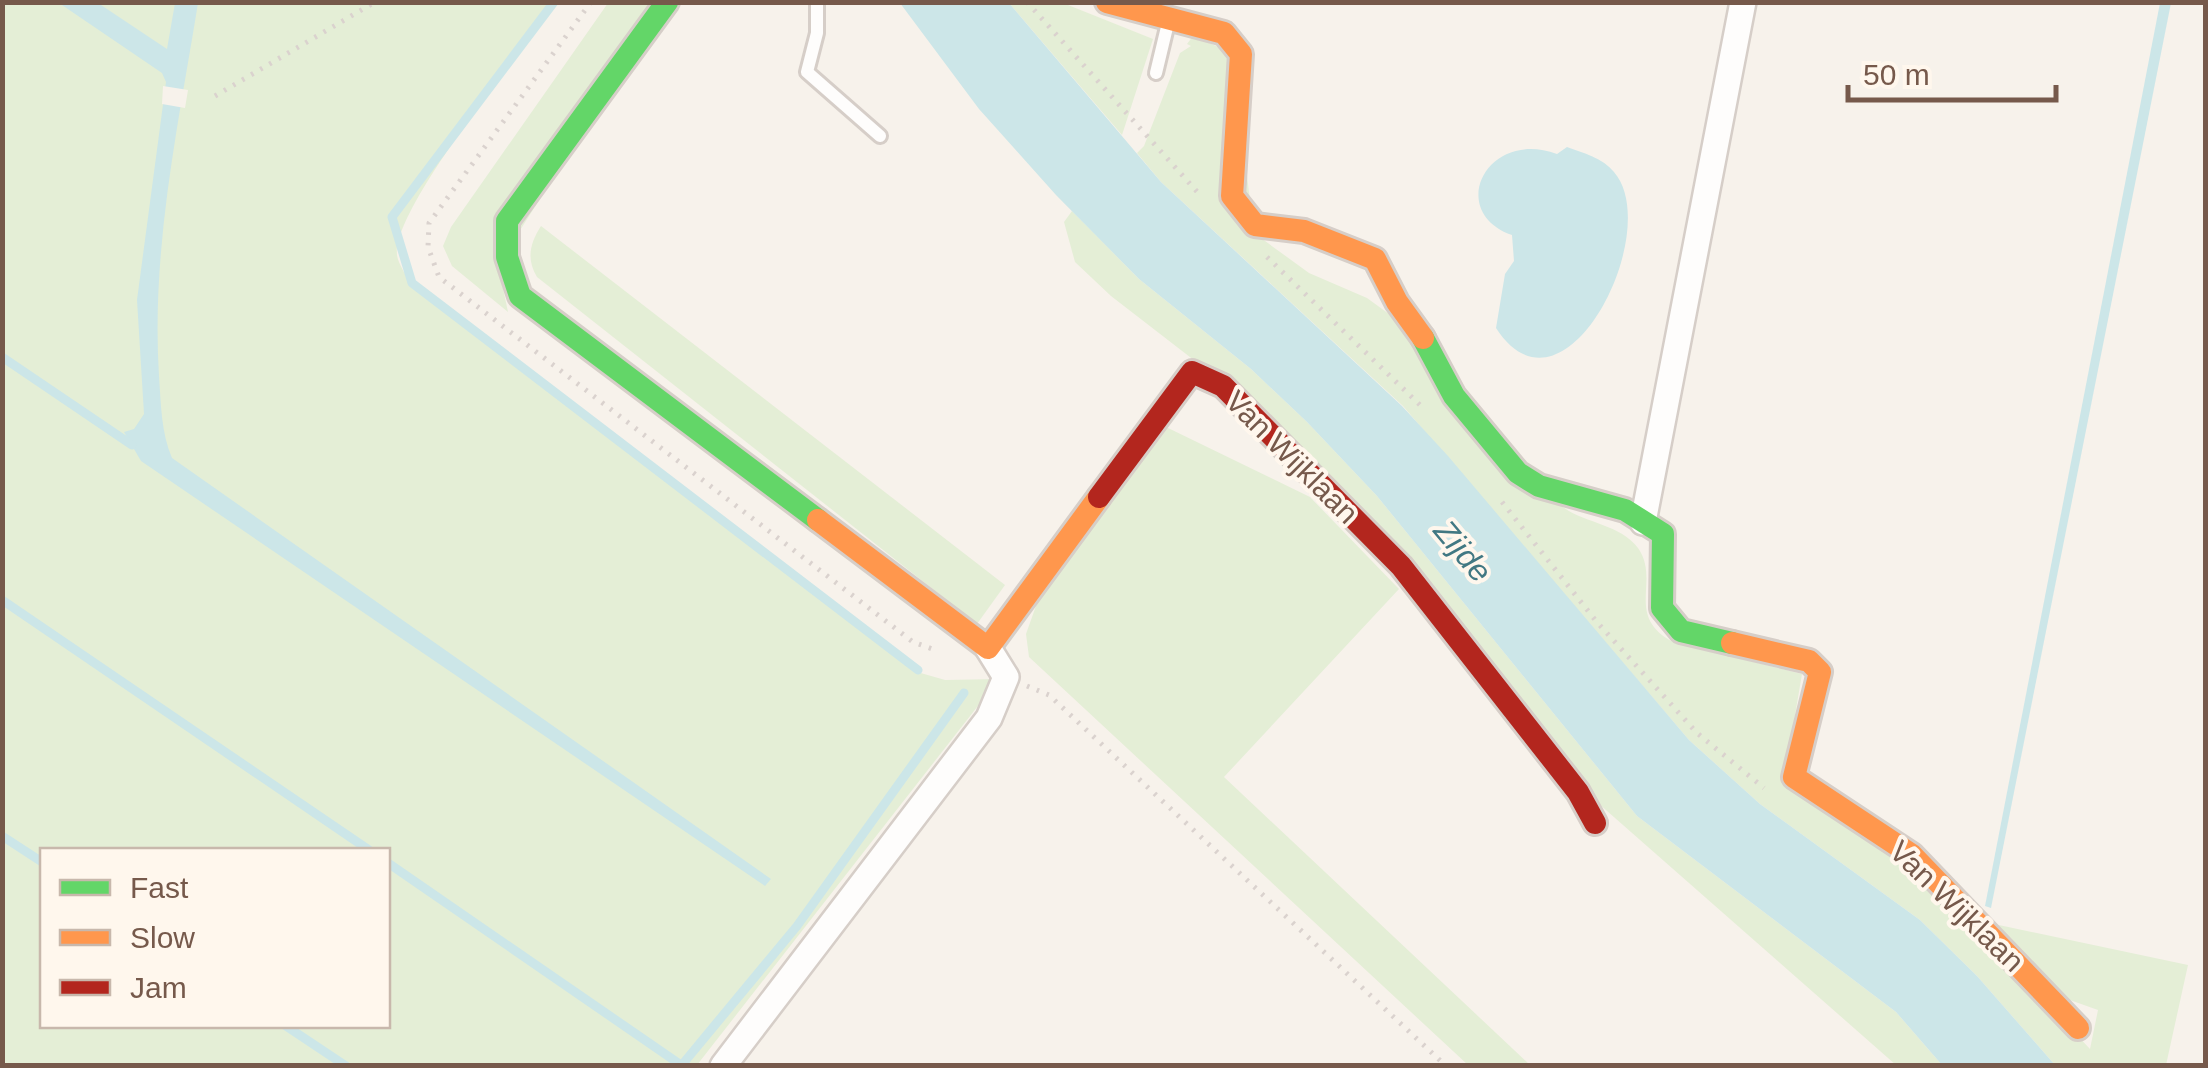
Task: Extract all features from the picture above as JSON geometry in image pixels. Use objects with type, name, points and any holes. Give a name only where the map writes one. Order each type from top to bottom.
[{"type":"street","points":[[667,2],[507,221],[506,257],[520,296],[988,648],[1006,677],[988,718],[723,1066]]},
{"type":"street","points":[[1107,2],[1224,33],[1241,54],[1232,196],[1242,212],[1255,225],[1304,232],[1374,259],[1397,302],[1416,324],[1454,396],[1518,473],[1539,486],[1605,502],[1643,522],[1743,2]]},
{"type":"street","name":"Van Wijklaan","points":[[988,648],[1192,372],[1222,386],[1401,566],[1578,792],[1595,823]]},
{"type":"street","name":"Van Wijklaan","points":[[1643,522],[1663,534],[1662,608],[1681,631],[1809,661],[1820,672],[1794,777],[1912,855],[2078,1028]]},
{"type":"lane","points":[[818,2],[818,33],[807,72],[880,136]]},
{"type":"lane","points":[[1156,73],[1169,20]]},
{"type":"path","points":[[214,96],[376,2]]},
{"type":"green space","points":[[2,3],[558,3],[464,128],[416,202],[401,233],[397,255],[410,283],[917,672],[945,680],[999,679],[697,1065],[3,1065]]},
{"type":"green space","points":[[608,3],[664,3],[498,265],[508,312],[452,266],[443,246],[451,227]]},
{"type":"green space","points":[[1009,3],[1063,3],[1153,39],[1122,135]]},
{"type":"green space","points":[[1193,36],[1232,53],[1254,233],[1309,273],[1367,298],[1400,322],[1558,503],[1630,540],[1644,560],[1646,610],[1658,632],[1673,642],[1802,674],[1785,774],[1950,899],[2090,1049],[2098,1010],[2053,994],[1980,921],[2188,965],[2166,1065],[2055,1065],[1977,976],[1920,920],[1760,804],[1689,740],[1403,406],[1161,182],[1137,153],[1144,146],[1180,53],[1191,46],[1187,44]]},
{"type":"green space","points":[[1072,211],[1139,279],[1251,369],[1377,496],[1637,816],[1896,1012],[1942,1065],[1896,1065],[1590,796],[1208,371],[1111,296],[1075,262],[1064,222]]},
{"type":"green space","points":[[541,226],[1005,585],[977,624],[537,277],[531,251]]},
{"type":"green space","points":[[1166,427],[1310,497],[1399,589],[1224,777],[1530,1065],[1468,1065],[1029,657],[1026,634],[1037,603]]},
{"type":"water","points":[[59,3],[98,3],[167,49],[175,3],[198,3],[168,188],[159,282],[161,407],[172,458],[771,879],[765,886],[141,461],[124,432],[134,429],[144,414],[137,300],[166,82],[162,73]]},
{"type":"water","name":"Zijde","points":[[900,3],[1009,3],[1161,182],[1402,406],[1689,740],[1760,804],[1920,920],[1977,976],[2055,1065],[1942,1065],[1896,1012],[1637,816],[1377,496],[1251,369],[1139,279],[1056,195],[979,109]]},
{"type":"water","points":[[2160,3],[2171,3],[1991,908],[1985,906]]},
{"type":"water","points":[[1567,147],[1599,160],[1614,172],[1626,200],[1627,236],[1617,275],[1600,312],[1577,340],[1550,356],[1523,354],[1496,328],[1505,274],[1514,261],[1512,235],[1492,224],[1481,209],[1479,192],[1483,176],[1494,162],[1511,152],[1532,149],[1557,154]]},
{"type":"pier","points":[[163,86],[188,90],[185,108],[162,104]]},
{"type":"waterway","points":[[554,2],[392,217],[412,283],[918,670]]},
{"type":"waterway","points":[[2,357],[132,445]]},
{"type":"waterway","points":[[2,600],[366,848]]},
{"type":"waterway","points":[[681,1066],[797,926],[964,693]]},
{"type":"waterway","points":[[2,836],[40,861]]},
{"type":"waterway","points":[[390,864],[681,1065]]},
{"type":"waterway","points":[[289,1028],[346,1066]]},
{"type":"traffic: fast","points":[[667,2],[507,221],[507,257],[520,296],[818,520]]},
{"type":"traffic: fast","points":[[1423,338],[1454,396],[1518,473],[1539,486],[1625,510],[1663,534],[1662,608],[1681,631],[1732,643]]},
{"type":"traffic: slow","points":[[1107,2],[1224,33],[1241,54],[1232,196],[1255,225],[1304,231],[1375,259],[1397,302],[1423,338]]},
{"type":"traffic: slow","points":[[818,520],[988,648],[1099,497]]},
{"type":"traffic: slow","points":[[1732,643],[1809,661],[1820,672],[1794,777],[1912,855],[2078,1028]]},
{"type":"traffic: jam","points":[[1099,497],[1192,372],[1223,386],[1401,566],[1578,792],[1595,823]]}]
